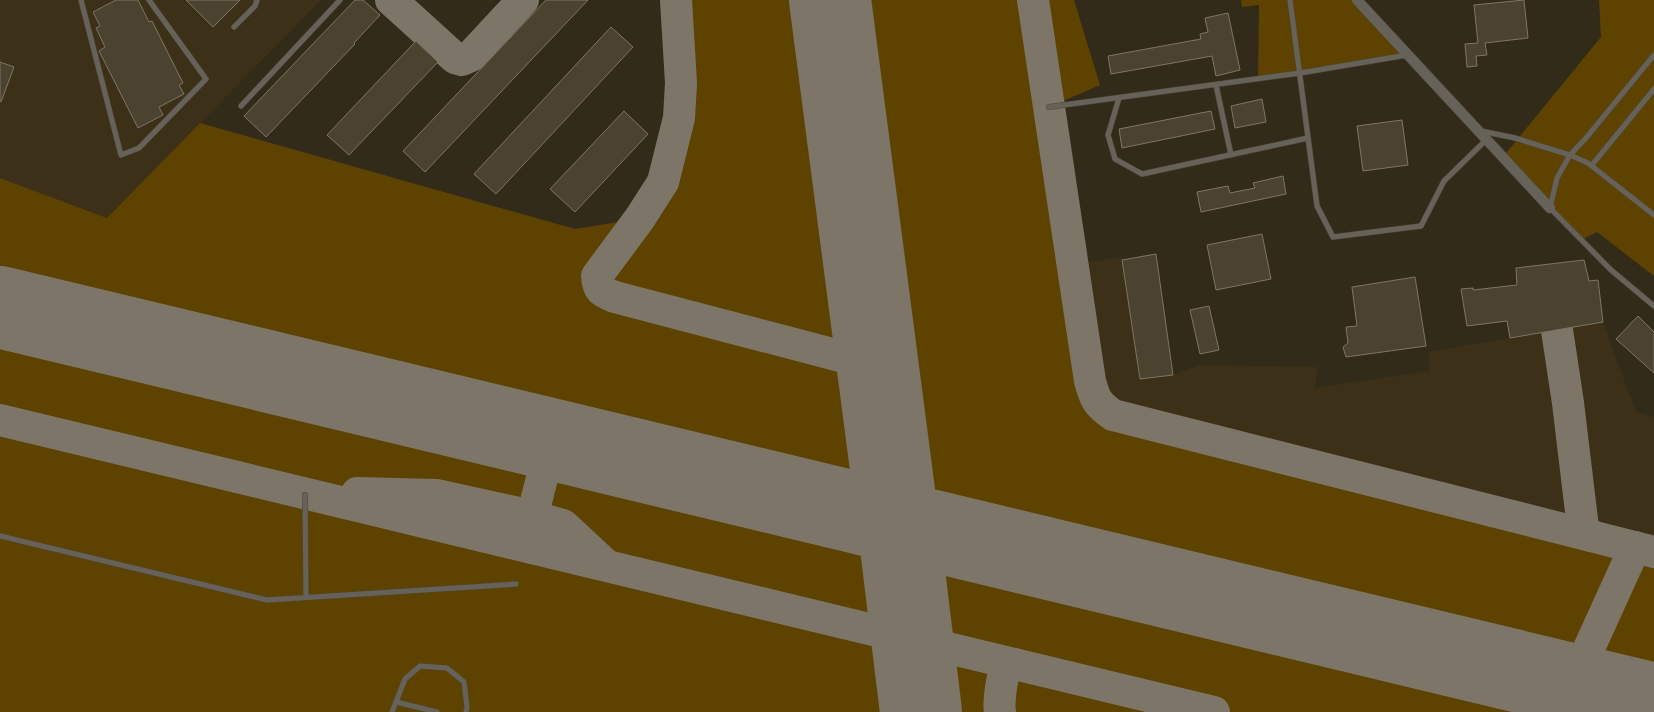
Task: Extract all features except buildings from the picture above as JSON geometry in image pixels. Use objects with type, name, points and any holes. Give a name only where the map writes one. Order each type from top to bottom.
[{"type":"street","points":[[1357,0],[1550,208]]},
{"type":"lane","points":[[81,0],[121,155],[139,148],[206,79],[149,0]]},
{"type":"lane","points":[[234,27],[255,6],[257,0]]},
{"type":"lane","points":[[241,106],[340,0]]},
{"type":"lane","points":[[1290,0],[1317,206],[1333,237],[1421,226],[1444,181],[1487,139]]},
{"type":"lane","points":[[1049,107],[1300,73],[1408,55]]},
{"type":"lane","points":[[1654,55],[1570,155],[1557,178],[1550,208],[1611,270],[1654,306]]},
{"type":"lane","points":[[1216,85],[1231,155]]},
{"type":"lane","points":[[1592,165],[1654,89]]},
{"type":"lane","points":[[1119,98],[1108,136],[1115,158],[1142,174],[1308,138]]},
{"type":"lane","points":[[1478,130],[1515,138],[1570,155],[1592,165],[1654,215]]},
{"type":"lane","points":[[306,495],[306,596]]},
{"type":"lane","points":[[0,536],[267,600],[516,584]]},
{"type":"lane","points":[[392,712],[404,679],[420,666],[447,668],[464,682],[466,712]]},
{"type":"lane","points":[[396,702],[438,712]]},
{"type":"shaded area","points":[[0,0],[321,0],[107,218],[0,178]]},
{"type":"shaded area","points":[[676,0],[1074,0],[1100,85],[1049,107],[1062,267],[1082,395],[1092,415],[1103,424],[1654,562],[1654,712],[0,712],[0,178],[107,218],[200,123],[575,229],[624,221],[663,182],[679,118],[681,83]]},
{"type":"shaded area","points":[[1241,0],[1358,0],[1405,53],[1258,81],[1259,5],[1242,7]]},
{"type":"shaded area","points":[[1599,0],[1654,0],[1654,276],[1597,232],[1583,239],[1503,157],[1601,37]]},
{"type":"shaded area","points":[[1121,257],[1140,379],[1173,375],[1201,365],[1317,367],[1315,388],[1430,371],[1428,352],[1603,322],[1636,412],[1654,417],[1654,562],[1103,424],[1093,418],[1086,409],[1082,395],[1062,267]]},
{"type":"taxiway","points":[[391,0],[455,58],[462,60],[471,56],[523,0]]},
{"type":"taxiway","points":[[676,0],[681,83],[679,118],[663,182],[640,218],[597,276],[598,285],[604,292],[615,297],[878,366]]},
{"type":"taxiway","points":[[1033,0],[1090,381],[1095,397],[1103,408],[1113,415],[1654,552]]},
{"type":"taxiway","points":[[1557,330],[1583,528],[1591,536]]},
{"type":"taxiway","points":[[0,420],[1214,712]]},
{"type":"taxiway","points":[[527,537],[552,439]]},
{"type":"taxiway","points":[[357,493],[436,495],[532,516],[563,525],[606,565]]},
{"type":"taxiway","points":[[1560,712],[1635,547]]},
{"type":"taxiway","points":[[1000,712],[1000,696],[1005,670],[1014,664]]},
{"type":"runway","points":[[830,0],[921,712]]},
{"type":"runway","points":[[0,307],[1654,704]]}]
